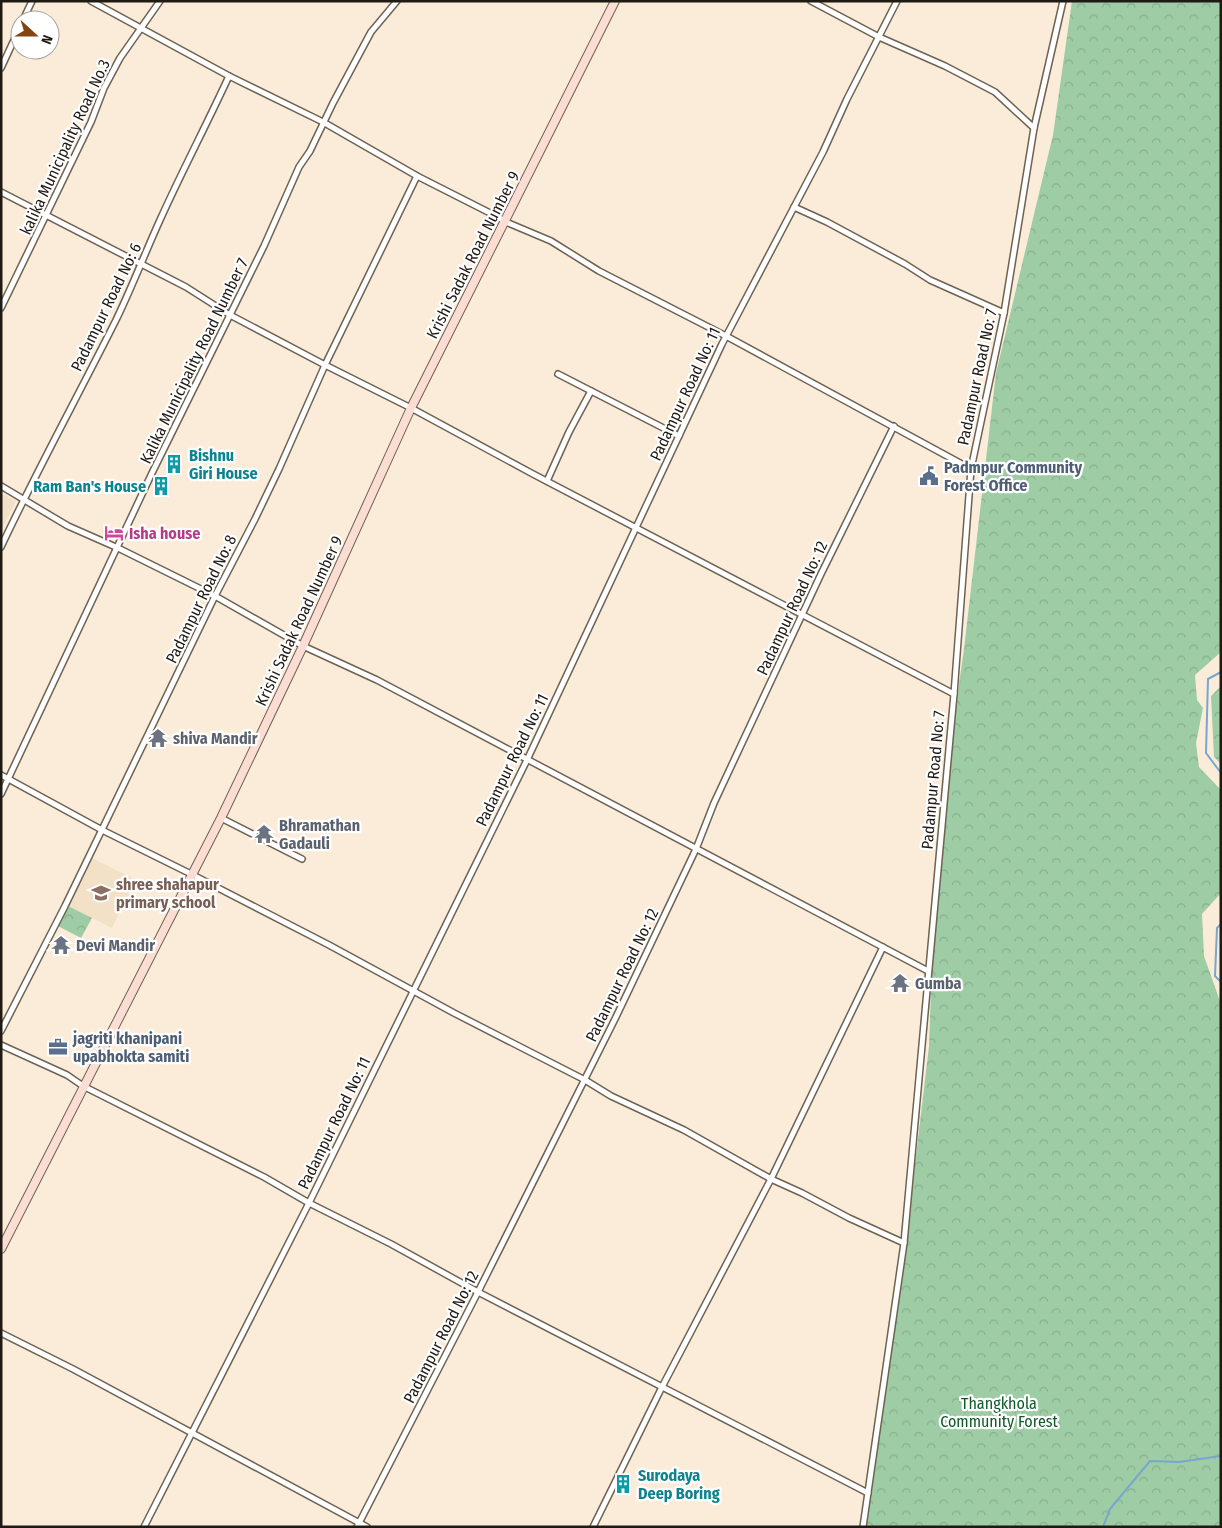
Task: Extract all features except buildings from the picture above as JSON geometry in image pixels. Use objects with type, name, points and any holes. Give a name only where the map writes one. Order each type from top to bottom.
[{"type":"street","points":[[91,1],[229,76],[323,122],[417,176],[506,222],[551,241],[599,271],[726,336],[971,469]]},
{"type":"street","name":"kalika Municipality Road No.3","points":[[1,308],[91,122],[104,88],[120,58],[160,1]]},
{"type":"street","name":"Kalika Municipality Road Number 7","points":[[1,794],[264,246],[299,167],[310,151],[323,122],[371,32],[397,1]]},
{"type":"street","name":"Krishi Sadak Road Number 9","points":[[1,1249],[221,818],[303,646],[411,408],[506,222],[615,1]]},
{"type":"street","points":[[811,1],[879,37],[945,66],[995,92],[1034,128]]},
{"type":"street","name":"Padampur Road No: 11","points":[[144,1527],[309,1203],[527,760],[726,336],[823,152],[847,99],[897,1]]},
{"type":"street","name":"Padampur Road No: 7","points":[[863,1527],[904,1243],[954,694],[971,469],[1004,313],[1034,128],[1063,1]]},
{"type":"street","points":[[1,68],[10,49]]},
{"type":"street","name":"Padampur Road No: 6","points":[[1,547],[105,342],[142,265],[170,199],[229,76]]},
{"type":"street","name":"Padampur Road No: 8","points":[[1,1031],[279,469],[325,365],[417,176]]},
{"type":"street","points":[[1,192],[186,288],[230,315],[411,408],[954,694]]},
{"type":"street","points":[[794,207],[898,260],[930,280],[1004,313]]},
{"type":"street","points":[[558,374],[679,436]]},
{"type":"street","points":[[547,481],[591,391]]},
{"type":"street","name":"Padampur Road No: 12","points":[[358,1525],[585,1080],[696,849],[714,803],[842,532],[894,426]]},
{"type":"street","points":[[1,486],[68,526],[216,596],[303,646],[377,680],[928,971]]},
{"type":"street","points":[[1,775],[102,830],[191,874],[585,1080],[611,1096],[684,1130],[771,1179],[904,1243]]},
{"type":"street","points":[[221,818],[302,859]]},
{"type":"street","points":[[593,1527],[662,1387],[771,1179],[882,947]]},
{"type":"street","points":[[1,1045],[67,1075],[83,1086],[264,1177],[309,1203],[391,1244],[478,1292],[868,1493]]},
{"type":"street","points":[[1,1333],[73,1369],[358,1525],[367,1527]]},
{"type":"shaded area","points":[[1,493],[16,501],[1,532]]},
{"type":"shaded area","name":"shree shahapur primary school","points":[[90,857],[136,880],[112,928],[66,905]]},
{"type":"green space","name":"Thangkhola Community Forest","points":[[1072,1],[1221,1],[1221,652],[1195,675],[1197,700],[1203,708],[1196,743],[1199,767],[1221,790],[1221,893],[1202,914],[1204,956],[1221,1004],[1221,1527],[864,1527],[904,1257],[929,1046],[936,847],[964,649],[996,373],[1053,135]]},
{"type":"green space","points":[[1221,686],[1221,764],[1214,757],[1211,696]]},
{"type":"green space","points":[[66,905],[92,918],[81,938],[56,925]]},
{"type":"waterway","points":[[1221,672],[1208,679],[1206,753],[1221,773]]},
{"type":"waterway","points":[[1221,924],[1217,928],[1215,976],[1221,982]]},
{"type":"waterway","points":[[1103,1527],[1110,1509],[1150,1461],[1179,1462],[1221,1456]]},
{"type":"place","name":"Bishnu Giri House","points":[[174,464]]},
{"type":"place","name":"Padmpur Community Forest Office","points":[[929,476]]},
{"type":"place","name":"Ram Ban's House","points":[[161,486]]},
{"type":"place","name":"Isha house","points":[[114,533]]},
{"type":"place","name":"shiva Mandir","points":[[158,738]]},
{"type":"place","name":"Bhramathan Gadauli","points":[[264,834]]},
{"type":"place","name":"shree shahapur primary school","points":[[101,893]]},
{"type":"place","name":"Devi Mandir","points":[[61,945]]},
{"type":"place","name":"Gumba","points":[[900,983]]},
{"type":"place","name":"jagriti khanipani upabhokta samiti","points":[[58,1047]]},
{"type":"place","name":"Surodaya Deep Boring","points":[[623,1484]]}]
